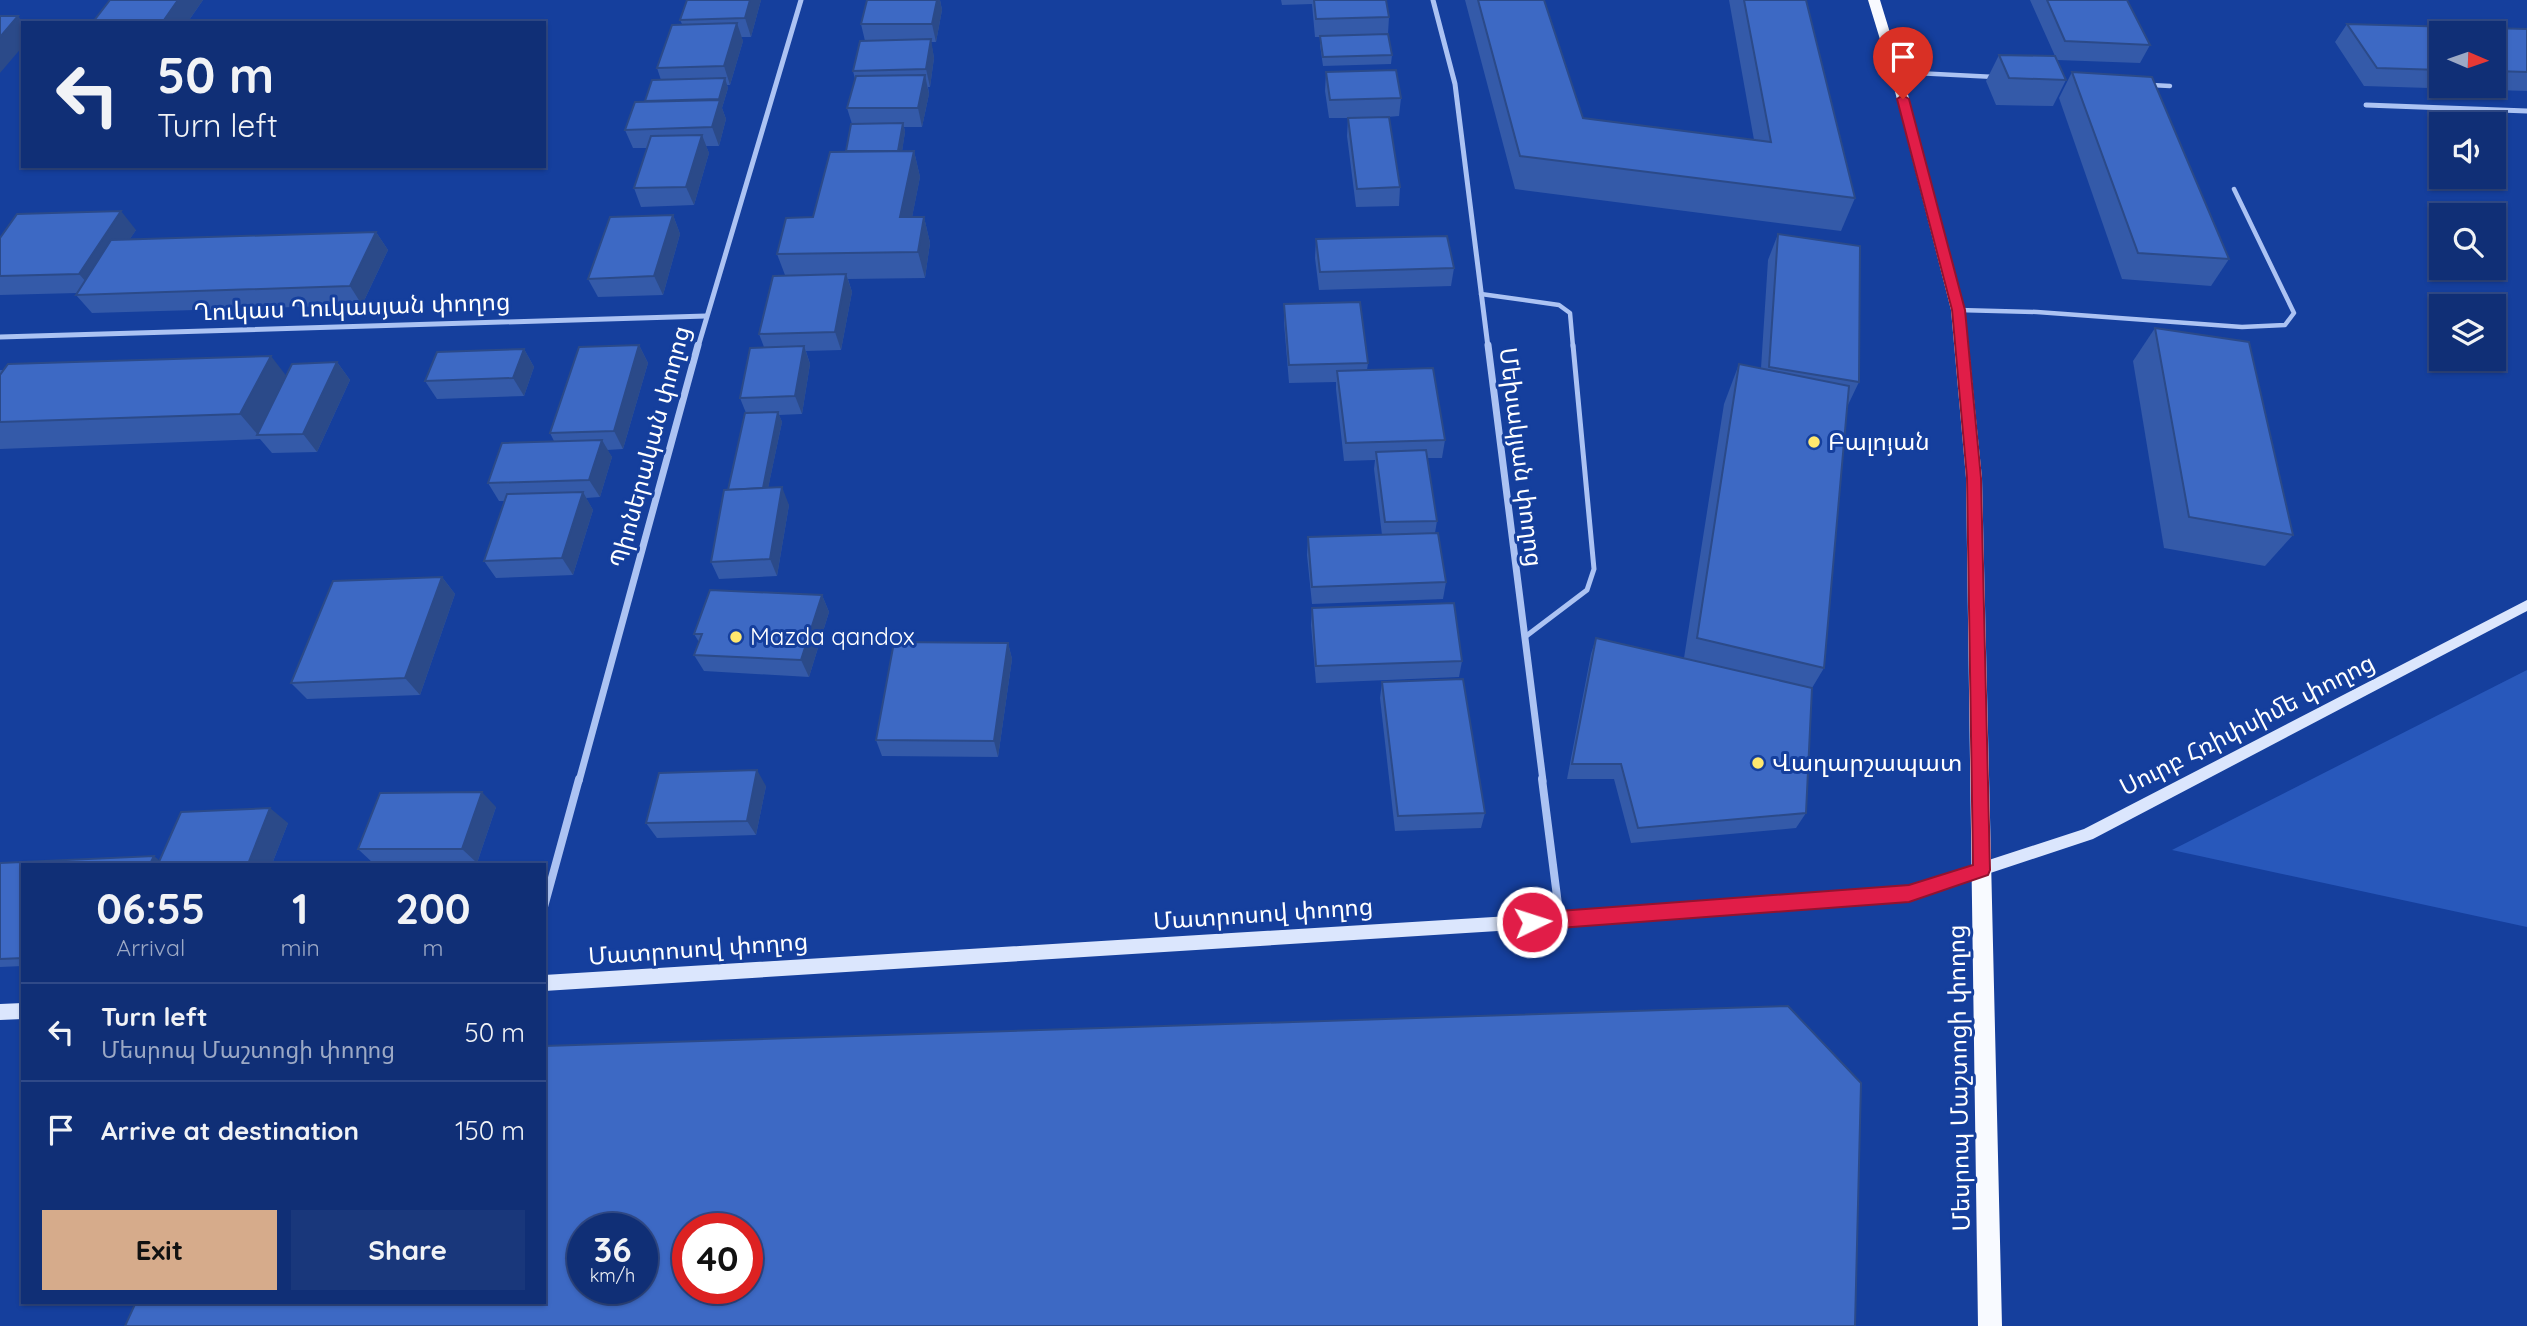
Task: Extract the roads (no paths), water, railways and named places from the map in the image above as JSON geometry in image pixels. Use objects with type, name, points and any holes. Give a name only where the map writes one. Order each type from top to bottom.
[{"type":"main road","name":"Մեսրոպ Մաշտոցի փողոց","points":[[1874,0],[1896,72],[1958,310],[1974,478],[1990,1326]]},
{"type":"street","name":"Պիոներական փողոց","points":[[546,900],[706,316],[801,0]]},
{"type":"street","name":"Մեխակյան փողոց","points":[[1433,0],[1455,84],[1560,920]]},
{"type":"street","points":[[2366,105],[2527,111]]},
{"type":"street","name":"Ղուկաս Ղուկասյան փողոց","points":[[0,337],[706,316]]},
{"type":"street","name":"Սուրբ Հռիփսիմե փողոց","points":[[1982,870],[2088,834],[2527,605]]},
{"type":"street","name":"Մատրոսով փողոց","points":[[546,983],[1560,920],[1909,894],[1982,870]]},
{"type":"street","points":[[0,1012],[21,1011]]},
{"type":"lane","points":[[1896,72],[2006,78]]},
{"type":"lane","points":[[2143,85],[2170,86]]},
{"type":"lane","points":[[1958,310],[2242,327],[2286,325],[2294,313],[2234,189]]},
{"type":"lane","points":[[1481,294],[1559,306],[1570,313],[1594,569],[1587,590],[1525,637]]},
{"type":"place","name":"Բալոյան","points":[[1814,442]]},
{"type":"place","name":"Mazda qandox","points":[[736,637]]},
{"type":"place","name":"Վաղարշապատ","points":[[1758,763]]}]
